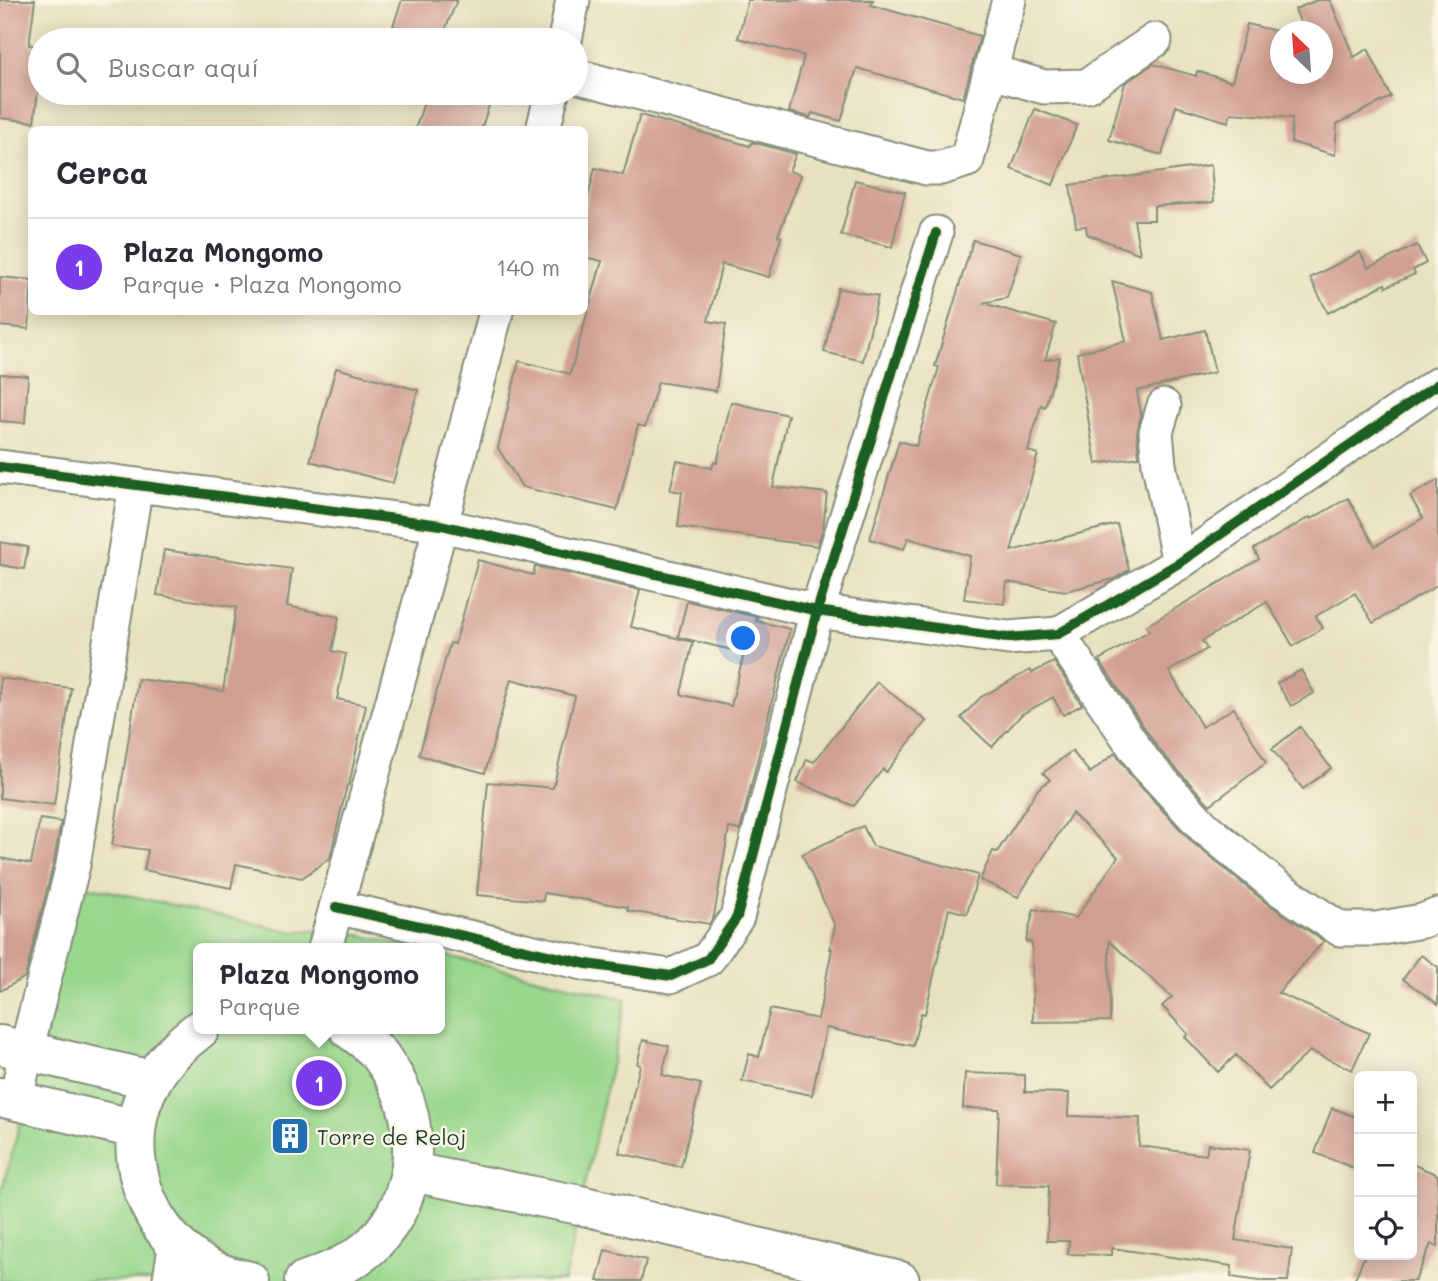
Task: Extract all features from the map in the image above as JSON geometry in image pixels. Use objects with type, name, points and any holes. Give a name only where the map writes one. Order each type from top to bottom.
[{"type":"main road","points":[[194,1034],[174,1050],[152,1080],[136,1129],[136,1161],[143,1193],[175,1264],[199,1262],[230,1279]]},
{"type":"main road","points":[[304,1281],[343,1274],[374,1243],[398,1210],[411,1172],[413,1129],[402,1089],[379,1053],[355,1034]]},
{"type":"main road","points":[[13,1048],[152,1080]]},
{"type":"main road","points":[[8,1099],[136,1129]]},
{"type":"main road","points":[[411,1172],[580,1205],[900,1281]]},
{"type":"street","points":[[567,28],[573,0]]},
{"type":"street","points":[[588,79],[927,167],[941,168],[967,160],[1009,0]]},
{"type":"street","points":[[990,71],[1044,87],[1087,86],[1156,40]]},
{"type":"street","points":[[544,126],[549,105]]},
{"type":"street","points":[[336,907],[587,964],[671,975],[708,960],[737,917],[817,611],[936,233]]},
{"type":"street","points":[[326,943],[441,525],[495,315]]},
{"type":"street","points":[[0,467],[441,525],[817,611],[1008,638],[1058,634],[1179,563],[1438,384]]},
{"type":"street","points":[[1164,406],[1156,432],[1159,465],[1179,563]]},
{"type":"street","points":[[8,1099],[13,1048],[73,865],[136,485]]},
{"type":"street","points":[[1058,634],[1145,763],[1204,827],[1277,887],[1340,929],[1376,929],[1422,921],[1438,915]]},
{"type":"green space","points":[[73,883],[294,932],[331,928],[394,943],[193,943],[193,1034],[445,1034],[445,955],[626,999],[564,1281],[0,1281],[0,1197],[24,1109]]},
{"type":"building","points":[[0,0],[35,0],[31,28],[28,28],[28,105],[36,105],[34,122],[0,118]]},
{"type":"building","points":[[402,0],[457,0],[446,28],[393,26]]},
{"type":"building","points":[[748,0],[873,0],[871,5],[980,36],[963,98],[857,68],[841,121],[812,113],[810,117],[789,112],[804,56],[738,38]]},
{"type":"building","points":[[1317,0],[1330,0],[1354,57],[1368,49],[1391,97],[1337,124],[1335,155],[1291,142],[1292,118],[1231,113],[1228,122],[1176,106],[1162,155],[1109,140],[1125,83],[1153,64],[1196,76],[1197,71],[1232,82],[1247,24],[1270,30],[1270,84],[1333,84],[1333,21],[1300,21],[1295,9]]},
{"type":"building","points":[[423,105],[489,105],[482,126],[416,126]]},
{"type":"building","points":[[1035,109],[1077,125],[1053,185],[1011,169]]},
{"type":"building","points":[[640,115],[750,146],[752,142],[796,154],[789,171],[801,175],[778,236],[781,237],[769,277],[722,264],[708,321],[726,324],[716,391],[658,382],[645,427],[638,425],[617,510],[522,487],[498,448],[519,361],[570,374],[602,261],[588,258],[588,197],[595,168],[623,175]]},
{"type":"building","points":[[1211,165],[1214,202],[1154,206],[1154,220],[1134,220],[1140,254],[1087,234],[1086,226],[1076,227],[1070,185]]},
{"type":"building","points":[[855,180],[905,192],[892,247],[841,235]]},
{"type":"building","points":[[973,240],[1021,254],[1007,298],[983,303],[1056,324],[1045,360],[1060,357],[1045,407],[1041,405],[1028,451],[1038,454],[1011,551],[1117,524],[1129,570],[1114,579],[1066,591],[1007,582],[1004,604],[964,599],[970,556],[908,538],[904,549],[870,539],[899,441],[916,446],[939,367],[935,366]]},
{"type":"building","points":[[1417,245],[1426,263],[1413,270],[1415,274],[1386,287],[1385,284],[1328,313],[1310,278],[1360,252],[1368,268]]},
{"type":"building","points":[[0,277],[28,280],[29,329],[0,326]]},
{"type":"building","points":[[1112,281],[1152,292],[1163,340],[1205,330],[1215,372],[1137,391],[1141,415],[1137,433],[1139,457],[1096,464],[1077,353],[1126,341]]},
{"type":"building","points":[[838,288],[878,296],[863,361],[824,352]]},
{"type":"building","points":[[336,368],[418,390],[393,483],[310,461]]},
{"type":"building","points":[[0,374],[28,376],[25,423],[0,421]]},
{"type":"building","points":[[731,402],[788,415],[773,487],[827,493],[823,528],[817,546],[678,527],[682,492],[670,490],[677,461],[712,468],[714,462],[717,463]]},
{"type":"building","points":[[1438,480],[1438,585],[1373,623],[1355,593],[1316,616],[1323,628],[1293,646],[1267,602],[1202,641],[1207,649],[1169,671],[1202,727],[1234,708],[1266,763],[1210,805],[1160,751],[1099,660],[1149,631],[1146,626],[1259,559],[1254,549],[1348,498],[1375,546],[1423,518],[1410,496]]},
{"type":"building","points":[[0,542],[28,547],[24,569],[0,565]]},
{"type":"building","points":[[164,550],[292,569],[287,606],[339,617],[332,651],[346,654],[337,699],[366,705],[330,858],[302,878],[236,864],[231,888],[144,870],[148,850],[112,845],[138,679],[223,691],[236,607],[157,595]]},
{"type":"building","points":[[478,560],[533,575],[535,566],[640,590],[631,627],[693,642],[681,693],[731,706],[744,653],[678,637],[687,601],[757,617],[756,621],[790,629],[740,830],[729,828],[714,916],[709,924],[628,911],[628,907],[544,893],[543,901],[477,895],[488,782],[553,788],[575,696],[511,679],[485,773],[419,755],[450,643],[455,644]]},
{"type":"building","points":[[1054,662],[1082,705],[1063,715],[1053,697],[1022,714],[992,747],[961,718],[981,697],[1030,670],[1032,673]]},
{"type":"building","points":[[1301,670],[1314,693],[1291,706],[1277,683]]},
{"type":"building","points":[[0,678],[71,688],[54,805],[0,798]]},
{"type":"building","points":[[877,682],[926,721],[886,772],[883,769],[854,806],[797,782],[807,759],[814,762]]},
{"type":"building","points":[[1300,727],[1331,768],[1303,789],[1272,749]]},
{"type":"building","points":[[1072,751],[1090,773],[1115,753],[1131,776],[1192,842],[1265,902],[1324,941],[1278,993],[1369,1033],[1352,1070],[1310,1051],[1269,1090],[1236,1055],[1218,1072],[1185,1037],[1188,1034],[1162,1006],[1172,997],[1109,941],[1110,1021],[1033,1022],[1032,943],[1026,941],[1034,909],[1076,918],[1118,857],[1072,813],[1018,897],[980,880],[993,851],[997,852],[1038,789],[1050,780],[1043,773]]},
{"type":"building","points":[[40,819],[61,822],[54,861],[25,977],[0,991],[0,858],[31,864]]},
{"type":"building","points":[[863,826],[873,846],[978,875],[967,914],[949,909],[925,1014],[921,1013],[913,1046],[826,1028],[812,1095],[742,1081],[749,1054],[759,1057],[770,1009],[818,1019],[835,926],[802,854]]},
{"type":"building","points":[[1421,955],[1438,967],[1438,1004],[1403,979]]},
{"type":"building","points":[[643,1040],[669,1046],[662,1075],[701,1084],[681,1167],[619,1153],[640,1065],[637,1064]]},
{"type":"building","points":[[965,1073],[1025,1075],[1025,1092],[1069,1093],[1068,1116],[1140,1118],[1139,1146],[1206,1155],[1208,1144],[1250,1150],[1235,1240],[1292,1249],[1288,1281],[1231,1277],[1232,1266],[1112,1248],[1112,1255],[1068,1254],[1069,1241],[1047,1241],[1049,1186],[996,1184],[999,1109],[963,1108]]},
{"type":"building","points":[[1332,1108],[1354,1116],[1354,1168],[1315,1153]]},
{"type":"building","name":"Torre de Reloj","points":[[280,1119],[306,1127],[299,1151],[273,1145]]},
{"type":"building","points":[[1417,1166],[1438,1175],[1438,1247],[1431,1244],[1415,1281],[1354,1281],[1363,1260],[1417,1260]]},
{"type":"building","points":[[605,1250],[646,1260],[641,1281],[597,1281]]},
{"type":"cycle path","points":[[336,907],[587,964],[671,976],[708,959],[737,917],[817,611],[936,233]]},
{"type":"cycle path","points":[[0,467],[441,525],[817,611],[1008,638],[1058,634],[1179,563],[1438,384]]},
{"type":"place","name":"Plaza Mongomo","points":[[319,1083]]},
{"type":"place","name":"Torre de Reloj","points":[[290,1136]]}]
